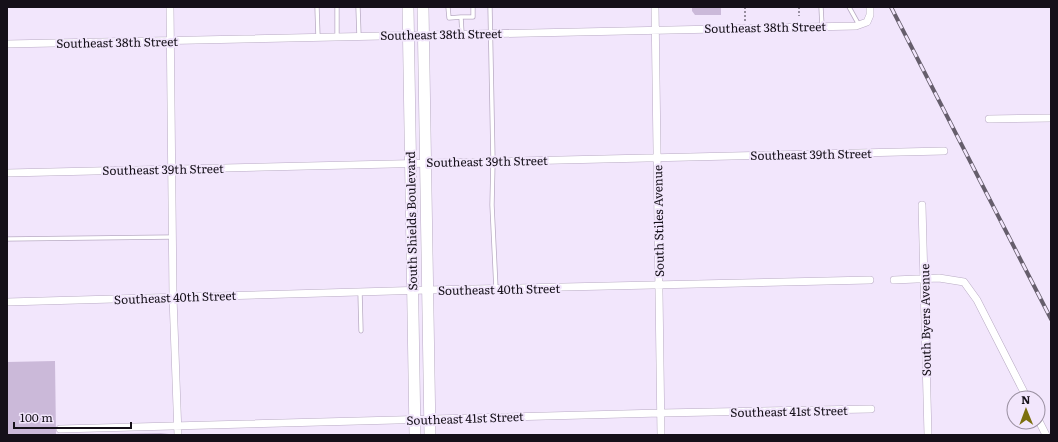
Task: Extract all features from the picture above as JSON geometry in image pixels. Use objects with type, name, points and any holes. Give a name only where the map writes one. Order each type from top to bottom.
[{"type":"main road","name":"South Shields Boulevard","points":[[408,7],[415,435]]},
{"type":"main road","name":"South Shields Boulevard","points":[[423,7],[430,435]]},
{"type":"street","points":[[170,7],[173,297],[178,435]]},
{"type":"street","name":"South Stiles Avenue","points":[[655,7],[662,435]]},
{"type":"street","points":[[859,25],[867,22],[870,15],[870,7]]},
{"type":"street","name":"Southeast 38th Street","points":[[7,44],[859,25]]},
{"type":"street","points":[[989,119],[1051,118]]},
{"type":"street","name":"Southeast 39th Street","points":[[7,173],[944,151]]},
{"type":"street","name":"South Byers Avenue","points":[[922,205],[928,435]]},
{"type":"street","points":[[894,280],[945,279],[964,282],[977,300],[1024,390]]},
{"type":"street","name":"Southeast 40th Street","points":[[7,302],[427,290],[870,280]]},
{"type":"street","name":"Southeast 41st Street","points":[[60,429],[871,409]]},
{"type":"lane","points":[[318,7],[318,37]]},
{"type":"lane","points":[[337,7],[338,37]]},
{"type":"lane","points":[[358,7],[359,36]]},
{"type":"lane","points":[[448,7],[449,18],[473,17],[473,7]]},
{"type":"lane","points":[[490,7],[493,161],[492,205],[496,289]]},
{"type":"lane","points":[[821,7],[822,26]]},
{"type":"lane","points":[[849,7],[859,25]]},
{"type":"lane","points":[[462,18],[462,34]]},
{"type":"lane","points":[[7,239],[173,237]]},
{"type":"lane","points":[[360,292],[361,331]]},
{"type":"path","points":[[745,7],[745,21]]},
{"type":"path","points":[[799,7],[799,16]]},
{"type":"shaded area","points":[[692,7],[721,7],[721,15],[695,15],[692,11]]},
{"type":"shaded area","points":[[55,361],[56,435],[7,435],[7,362]]},
{"type":"shaded area","points":[[161,433],[169,435],[59,435]]},
{"type":"railway","points":[[891,7],[1051,319]]}]
